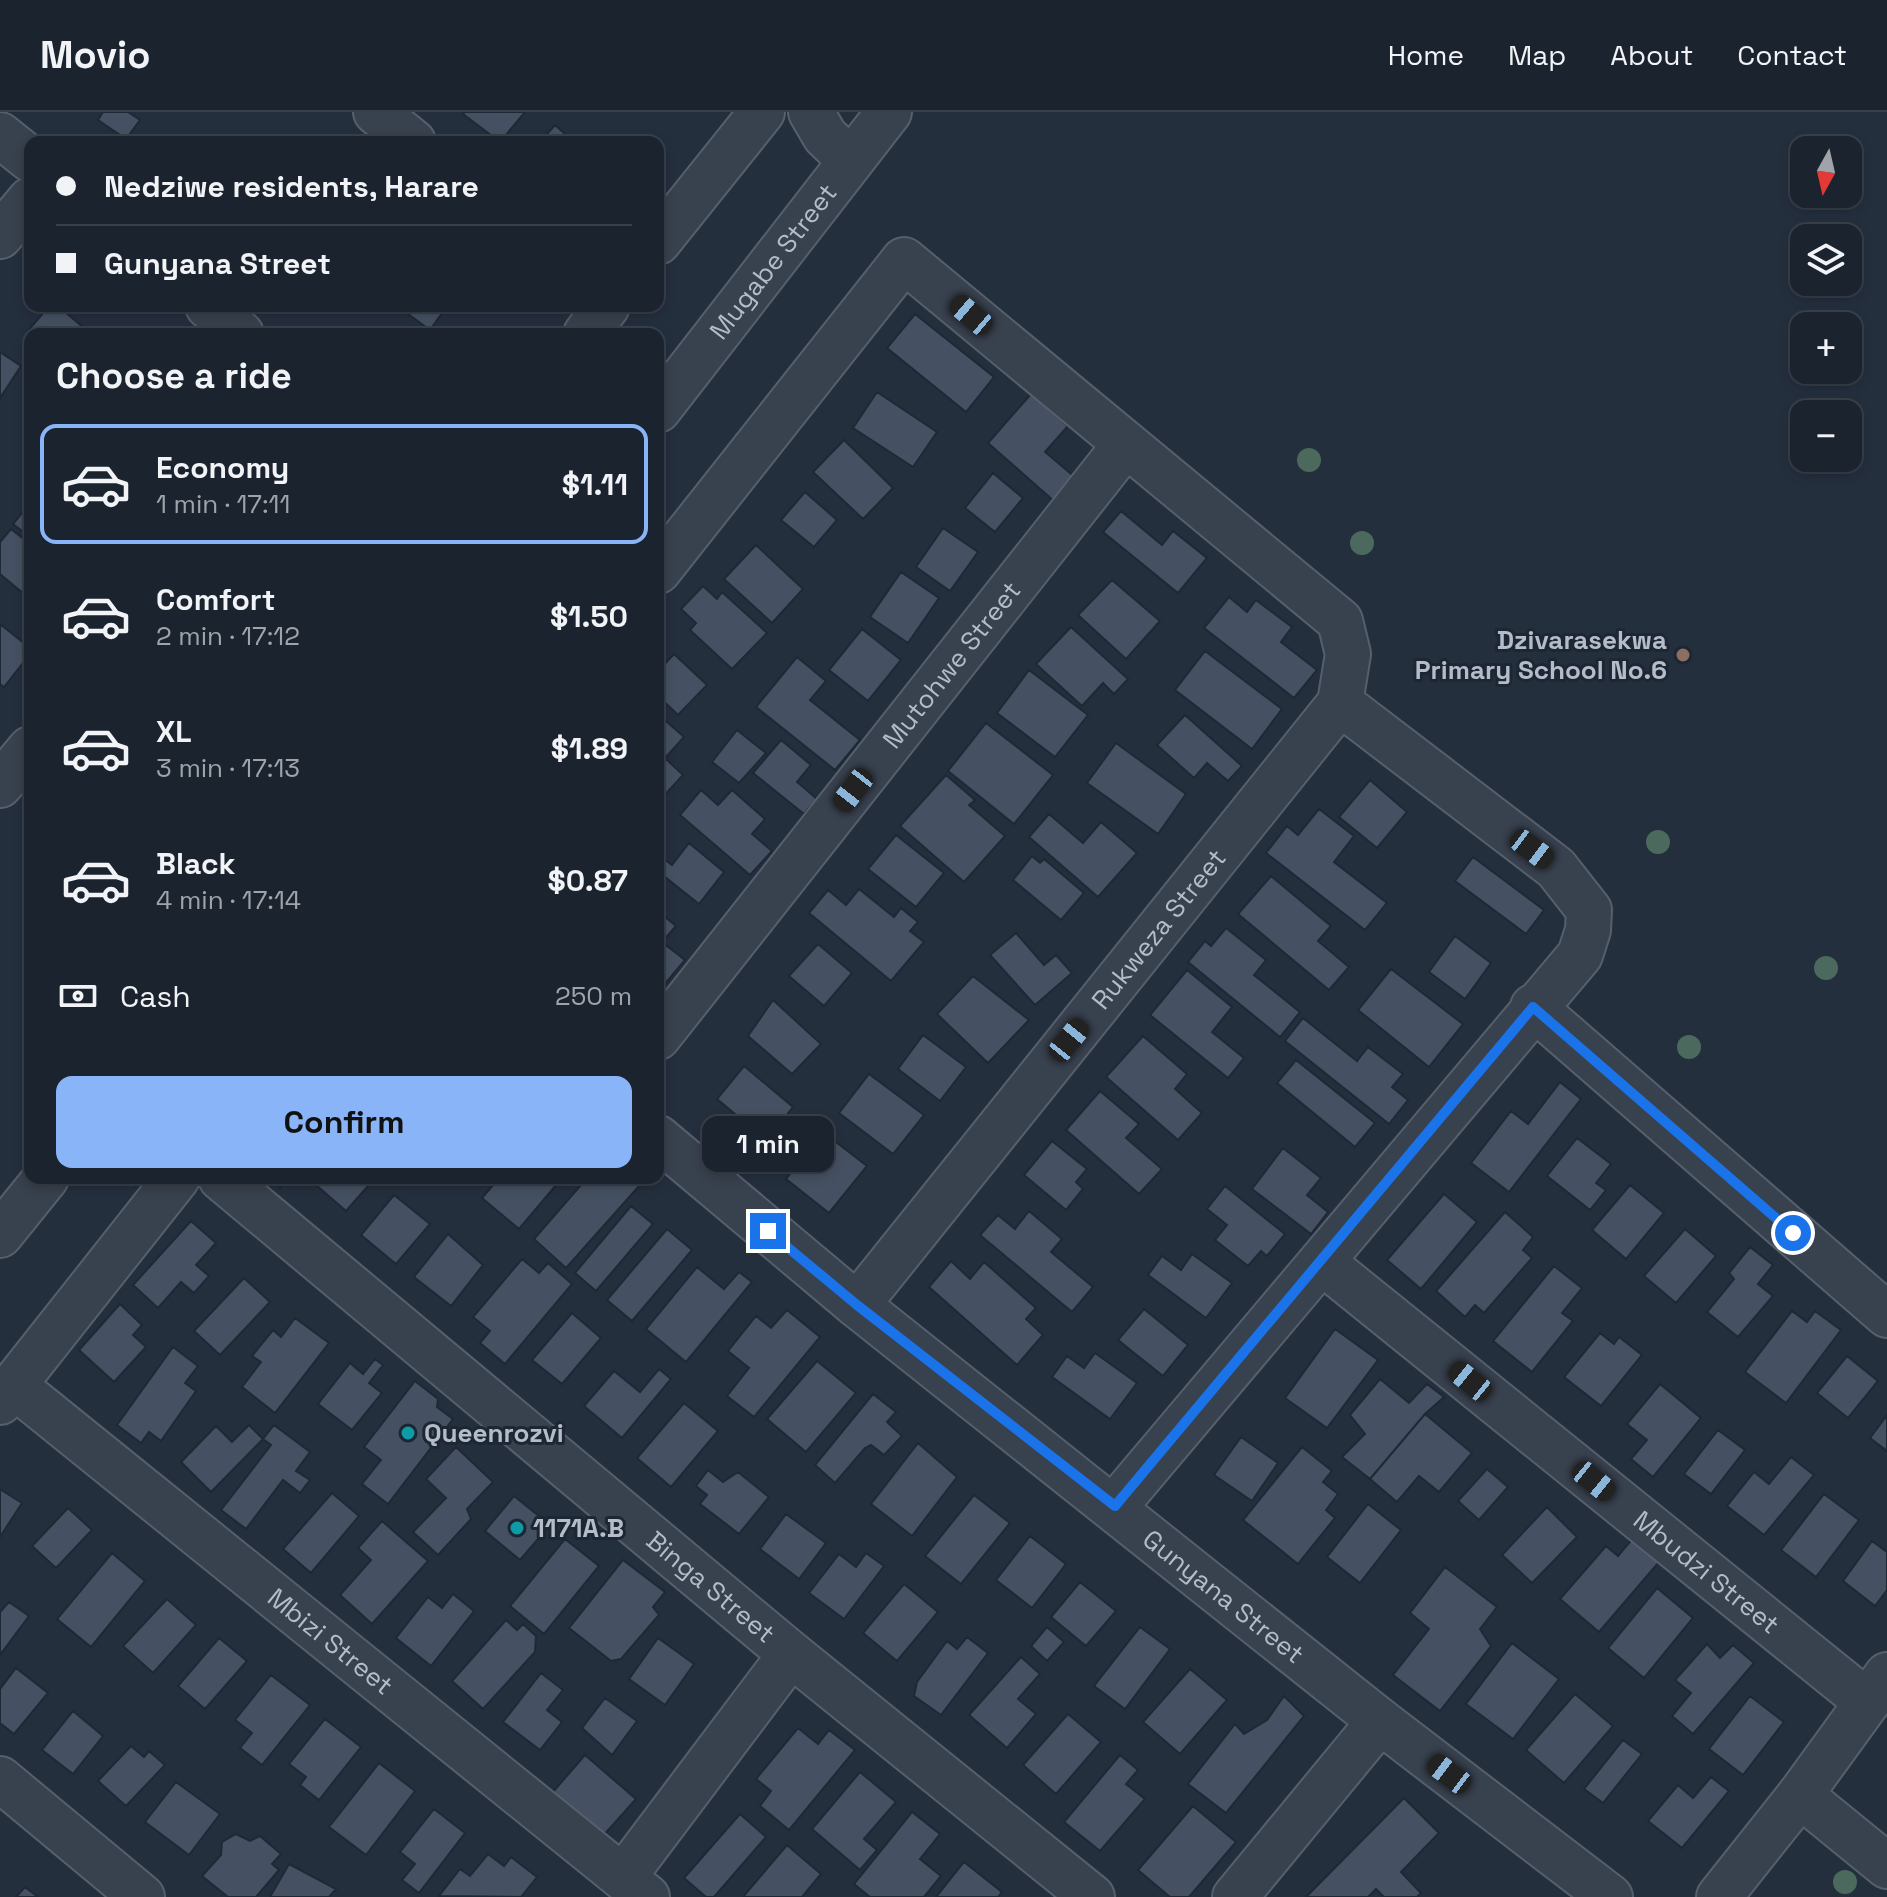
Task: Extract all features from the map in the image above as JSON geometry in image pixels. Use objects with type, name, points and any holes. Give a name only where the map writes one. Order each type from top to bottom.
[{"type":"street","points":[[376,112],[406,136]]},
{"type":"street","points":[[664,234],[762,112]]},
{"type":"street","points":[[811,112],[825,136],[850,160]]},
{"type":"street","name":"Mugabe Street","points":[[664,402],[889,112]]},
{"type":"street","points":[[0,135],[24,154]]},
{"type":"street","points":[[0,236],[24,207]]},
{"type":"street","points":[[664,563],[904,260],[1340,621],[1348,654],[1340,703],[1556,868],[1589,910],[1588,930],[1580,955],[1115,1506]]},
{"type":"street","points":[[215,312],[234,328]]},
{"type":"street","name":"Mutohwe Street","points":[[664,1029],[1126,444]]},
{"type":"street","name":"Rukweza Street","points":[[857,1305],[1340,703]]},
{"type":"street","points":[[0,785],[24,756]]},
{"type":"street","points":[[1533,1007],[1887,1315]]},
{"type":"street","name":"Gunyana Street","points":[[664,1143],[857,1305],[1115,1506],[1380,1721],[1610,1897]]},
{"type":"street","points":[[0,1235],[41,1184]]},
{"type":"street","points":[[6,1393],[172,1184]]},
{"type":"street","name":"Binga Street","points":[[228,1184],[791,1654],[1092,1897]]},
{"type":"street","name":"Mbudzi Street","points":[[1322,1262],[1876,1688]]},
{"type":"street","name":"Mbizi Street","points":[[6,1393],[636,1886]]},
{"type":"street","points":[[636,1886],[791,1654]]},
{"type":"street","points":[[1719,1897],[1800,1795],[1876,1688]]},
{"type":"street","points":[[1235,1897],[1380,1721]]},
{"type":"street","points":[[0,1779],[142,1897]]},
{"type":"street","points":[[1800,1795],[1887,1866]]},
{"type":"building","points":[[103,112],[128,112],[140,120],[128,136],[122,136],[98,120]]},
{"type":"building","points":[[525,112],[505,136],[492,136],[463,114]]},
{"type":"building","points":[[555,125],[567,136],[545,136]]},
{"type":"building","points":[[44,312],[65,312],[84,328],[30,328]]},
{"type":"building","points":[[405,312],[443,312],[431,328]]},
{"type":"building","points":[[915,314],[994,377],[966,412],[887,348]]},
{"type":"building","points":[[0,352],[21,366],[0,398]]},
{"type":"building","points":[[877,392],[937,432],[913,467],[853,428]]},
{"type":"building","points":[[1031,394],[1068,426],[1045,452],[1076,478],[1055,502],[988,443]]},
{"type":"building","points":[[844,440],[893,488],[863,519],[813,472]]},
{"type":"building","points":[[993,473],[1023,498],[995,532],[965,508]]},
{"type":"building","points":[[805,492],[837,520],[814,547],[781,520]]},
{"type":"building","points":[[24,510],[24,532],[13,524]]},
{"type":"building","points":[[1121,511],[1162,545],[1173,531],[1207,558],[1178,593],[1103,532]]},
{"type":"building","points":[[943,528],[978,552],[950,591],[916,567]]},
{"type":"building","points":[[11,529],[24,539],[24,594],[0,574],[0,542]]},
{"type":"building","points":[[756,545],[803,589],[772,623],[724,579]]},
{"type":"building","points":[[901,572],[939,598],[908,643],[870,617]]},
{"type":"building","points":[[1112,580],[1160,621],[1126,659],[1078,615]]},
{"type":"building","points":[[703,586],[717,599],[722,592],[767,633],[732,669],[690,630],[696,623],[681,609]]},
{"type":"building","points":[[1229,597],[1247,612],[1256,600],[1292,627],[1281,642],[1317,670],[1294,698],[1204,628]]},
{"type":"building","points":[[0,624],[24,643],[24,662],[4,687],[0,684]]},
{"type":"building","points":[[1071,627],[1128,679],[1114,694],[1103,683],[1082,706],[1036,664]]},
{"type":"building","points":[[862,629],[901,660],[868,701],[829,670]]},
{"type":"building","points":[[1205,651],[1282,709],[1252,749],[1175,690]]},
{"type":"building","points":[[674,654],[707,685],[678,715],[664,702],[664,665]]},
{"type":"building","points":[[797,657],[826,681],[810,700],[860,740],[835,770],[756,707]]},
{"type":"building","points":[[1029,670],[1088,715],[1055,757],[997,713]]},
{"type":"building","points":[[1185,715],[1242,766],[1228,781],[1207,763],[1194,778],[1157,745]]},
{"type":"building","points":[[664,719],[684,737],[665,758],[683,775],[664,796]]},
{"type":"building","points":[[986,723],[1053,775],[1014,824],[948,771]]},
{"type":"building","points":[[737,730],[766,753],[739,783],[712,762]]},
{"type":"building","points":[[781,740],[811,765],[797,782],[817,799],[804,814],[753,773]]},
{"type":"building","points":[[1116,743],[1186,794],[1158,834],[1087,783]]},
{"type":"building","points":[[946,775],[975,800],[969,805],[1005,836],[964,882],[900,826]]},
{"type":"building","points":[[1370,780],[1407,812],[1377,848],[1339,817]]},
{"type":"building","points":[[701,790],[718,805],[732,790],[765,819],[752,834],[772,851],[750,875],[680,815]]},
{"type":"building","points":[[1319,809],[1354,836],[1334,862],[1387,903],[1365,930],[1266,853],[1287,826],[1298,835]]},
{"type":"building","points":[[1049,814],[1083,843],[1101,822],[1137,853],[1098,897],[1029,837]]},
{"type":"building","points":[[896,835],[944,873],[916,907],[868,869]]},
{"type":"building","points":[[689,843],[724,872],[699,904],[664,878],[664,859],[672,865]]},
{"type":"building","points":[[1032,856],[1040,863],[1044,859],[1084,893],[1061,920],[1013,880]]},
{"type":"building","points":[[1473,857],[1544,910],[1526,934],[1455,881]]},
{"type":"building","points":[[1271,876],[1331,926],[1318,941],[1349,967],[1329,990],[1238,914]]},
{"type":"building","points":[[859,889],[894,917],[901,908],[918,922],[910,931],[924,942],[891,981],[809,913],[828,890],[846,905]]},
{"type":"building","points":[[664,916],[676,926],[664,940]]},
{"type":"building","points":[[1226,928],[1266,960],[1254,975],[1300,1012],[1280,1037],[1188,962],[1205,941],[1211,946]]},
{"type":"building","points":[[1016,933],[1044,965],[1056,955],[1072,973],[1035,1005],[990,955]]},
{"type":"building","points":[[1455,936],[1491,963],[1465,999],[1429,972]]},
{"type":"building","points":[[664,944],[685,960],[664,985]]},
{"type":"building","points":[[818,944],[852,973],[824,1006],[789,976]]},
{"type":"building","points":[[1391,969],[1463,1024],[1429,1067],[1358,1010]]},
{"type":"building","points":[[1187,970],[1232,1007],[1212,1032],[1244,1058],[1228,1078],[1150,1015]]},
{"type":"building","points":[[973,976],[1029,1020],[988,1063],[937,1014]]},
{"type":"building","points":[[773,1000],[821,1044],[792,1074],[748,1036]]},
{"type":"building","points":[[1303,1018],[1357,1061],[1368,1047],[1403,1074],[1392,1087],[1408,1100],[1389,1124],[1285,1041]]},
{"type":"building","points":[[923,1035],[966,1067],[940,1101],[898,1069]]},
{"type":"building","points":[[1143,1036],[1187,1074],[1175,1089],[1202,1113],[1178,1140],[1106,1077]]},
{"type":"building","points":[[1296,1060],[1375,1123],[1355,1147],[1277,1083]]},
{"type":"building","points":[[744,1066],[793,1107],[774,1131],[761,1119],[753,1129],[717,1099]]},
{"type":"building","points":[[869,1074],[924,1115],[893,1154],[839,1113]]},
{"type":"building","points":[[1560,1082],[1581,1099],[1509,1192],[1471,1163],[1511,1111],[1528,1124]]},
{"type":"building","points":[[1100,1091],[1139,1124],[1126,1138],[1162,1169],[1139,1194],[1066,1130]]},
{"type":"building","points":[[823,1132],[867,1166],[829,1213],[786,1179]]},
{"type":"building","points":[[1577,1138],[1611,1164],[1596,1183],[1606,1190],[1590,1210],[1547,1176]]},
{"type":"building","points":[[1052,1141],[1087,1169],[1076,1182],[1083,1189],[1066,1210],[1024,1175]]},
{"type":"building","points":[[1283,1148],[1321,1178],[1307,1195],[1328,1212],[1311,1234],[1252,1189]]},
{"type":"building","points":[[317,1184],[370,1184],[346,1211]]},
{"type":"building","points":[[494,1184],[557,1184],[519,1229],[482,1198]]},
{"type":"building","points":[[582,1184],[640,1185],[566,1268],[534,1239]]},
{"type":"building","points":[[1630,1185],[1664,1213],[1626,1259],[1592,1230]]},
{"type":"building","points":[[1225,1186],[1285,1234],[1267,1256],[1261,1251],[1248,1266],[1215,1240],[1227,1225],[1207,1209]]},
{"type":"building","points":[[1444,1194],[1477,1222],[1421,1289],[1387,1260]]},
{"type":"building","points":[[394,1195],[430,1224],[396,1264],[361,1235]]},
{"type":"building","points":[[631,1206],[653,1224],[596,1291],[575,1273]]},
{"type":"building","points":[[1029,1211],[1062,1239],[1051,1252],[1093,1287],[1072,1312],[980,1235],[998,1215],[1015,1229]]},
{"type":"building","points":[[1505,1212],[1533,1237],[1523,1250],[1532,1258],[1484,1313],[1475,1305],[1465,1317],[1436,1291]]},
{"type":"building","points":[[191,1221],[216,1243],[196,1265],[209,1276],[194,1293],[181,1282],[158,1308],[133,1285]]},
{"type":"building","points":[[667,1229],[692,1250],[632,1321],[607,1300]]},
{"type":"building","points":[[1685,1229],[1716,1256],[1676,1303],[1644,1276]]},
{"type":"building","points":[[448,1234],[483,1265],[451,1306],[414,1277]]},
{"type":"building","points":[[1750,1247],[1773,1265],[1758,1284],[1773,1296],[1738,1337],[1707,1312],[1734,1279],[1729,1273]]},
{"type":"building","points":[[1192,1254],[1232,1283],[1206,1318],[1148,1275],[1162,1256],[1181,1270]]},
{"type":"building","points":[[522,1259],[539,1273],[548,1263],[572,1284],[505,1364],[480,1343],[490,1331],[473,1317]]},
{"type":"building","points":[[951,1261],[970,1279],[984,1262],[1036,1308],[1026,1319],[1043,1335],[1017,1365],[929,1287]]},
{"type":"building","points":[[1554,1266],[1582,1288],[1562,1313],[1573,1321],[1532,1372],[1493,1341]]},
{"type":"building","points":[[697,1267],[724,1289],[739,1272],[752,1282],[686,1362],[646,1329]]},
{"type":"building","points":[[244,1278],[270,1302],[220,1355],[194,1331]]},
{"type":"building","points":[[120,1304],[142,1325],[133,1335],[146,1347],[114,1382],[79,1350]]},
{"type":"building","points":[[1144,1309],[1188,1345],[1163,1376],[1118,1340]]},
{"type":"building","points":[[787,1310],[820,1337],[754,1417],[727,1396],[749,1368],[728,1351],[756,1316],[771,1328]]},
{"type":"building","points":[[1792,1311],[1807,1322],[1815,1311],[1841,1330],[1786,1403],[1745,1372]]},
{"type":"building","points":[[572,1313],[601,1338],[562,1384],[532,1360]]},
{"type":"building","points":[[295,1318],[329,1343],[275,1413],[242,1387],[261,1362],[252,1356],[273,1330],[281,1337]]},
{"type":"building","points":[[1335,1329],[1378,1360],[1327,1428],[1285,1398]]},
{"type":"building","points":[[1600,1333],[1614,1344],[1619,1337],[1642,1355],[1601,1406],[1564,1377]]},
{"type":"building","points":[[173,1347],[198,1366],[185,1383],[196,1391],[161,1441],[149,1432],[141,1443],[117,1425]]},
{"type":"building","points":[[1095,1353],[1137,1383],[1110,1419],[1052,1377],[1067,1356],[1084,1368]]},
{"type":"building","points":[[1847,1356],[1878,1381],[1848,1418],[1817,1393]]},
{"type":"building","points":[[375,1359],[383,1365],[369,1383],[382,1393],[352,1430],[318,1404],[350,1363],[363,1374]]},
{"type":"building","points":[[817,1361],[856,1393],[806,1452],[767,1419]]},
{"type":"building","points":[[659,1369],[671,1379],[622,1438],[584,1406],[614,1371],[640,1392]]},
{"type":"building","points":[[1380,1379],[1409,1403],[1427,1384],[1444,1397],[1425,1414],[1370,1479],[1342,1457],[1365,1434],[1350,1415]]},
{"type":"building","name":"Queenrozvi","points":[[415,1381],[438,1399],[437,1407],[453,1419],[388,1504],[362,1484],[381,1460],[364,1447]]},
{"type":"building","points":[[1660,1384],[1701,1418],[1653,1477],[1631,1459],[1647,1440],[1627,1424]]},
{"type":"building","points":[[873,1394],[896,1412],[887,1422],[902,1436],[884,1455],[871,1445],[865,1448],[835,1483],[815,1465]]},
{"type":"building","points":[[684,1403],[718,1431],[671,1487],[637,1458]]},
{"type":"building","points":[[1425,1414],[1472,1453],[1439,1492],[1419,1476],[1397,1502],[1370,1479]]},
{"type":"building","points":[[1887,1415],[1887,1451],[1870,1438]]},
{"type":"building","points":[[249,1425],[263,1439],[211,1492],[181,1462],[216,1426],[232,1442]]},
{"type":"building","points":[[274,1425],[310,1452],[296,1471],[310,1480],[300,1493],[283,1480],[246,1529],[221,1510],[271,1445],[263,1439]]},
{"type":"building","points":[[1718,1430],[1745,1450],[1711,1494],[1684,1474]]},
{"type":"building","points":[[1241,1437],[1278,1463],[1252,1501],[1214,1475]]},
{"type":"building","points":[[918,1443],[957,1477],[912,1536],[871,1504]]},
{"type":"building","points":[[456,1447],[493,1482],[467,1509],[471,1519],[438,1555],[413,1532],[446,1498],[426,1479]]},
{"type":"building","points":[[1302,1447],[1332,1471],[1323,1482],[1338,1494],[1326,1510],[1335,1518],[1298,1564],[1243,1520]]},
{"type":"building","points":[[1791,1457],[1814,1475],[1764,1535],[1727,1506],[1754,1472],[1769,1484]]},
{"type":"building","points":[[1487,1469],[1508,1487],[1479,1520],[1458,1501]]},
{"type":"building","points":[[708,1470],[723,1482],[738,1472],[769,1497],[739,1534],[700,1504],[707,1495],[696,1486]]},
{"type":"building","points":[[0,1489],[22,1503],[0,1537]]},
{"type":"building","points":[[332,1493],[359,1516],[311,1573],[283,1549]]},
{"type":"building","points":[[1824,1494],[1859,1520],[1816,1577],[1781,1550]]},
{"type":"building","points":[[974,1495],[1010,1523],[961,1584],[925,1556]]},
{"type":"building","name":"1171A.B","points":[[514,1496],[550,1525],[520,1560],[485,1531]]},
{"type":"building","points":[[1368,1504],[1401,1530],[1360,1583],[1327,1557]]},
{"type":"building","points":[[1547,1507],[1577,1537],[1532,1583],[1502,1555]]},
{"type":"building","points":[[68,1508],[92,1530],[56,1568],[32,1546]]},
{"type":"building","points":[[786,1514],[826,1543],[799,1579],[760,1549]]},
{"type":"building","points":[[382,1521],[428,1561],[372,1624],[340,1595],[371,1560],[358,1548]]},
{"type":"building","points":[[1638,1532],[1665,1555],[1599,1632],[1560,1599],[1606,1546],[1618,1556]]},
{"type":"building","points":[[1030,1536],[1066,1564],[1032,1608],[996,1580]]},
{"type":"building","points":[[565,1539],[599,1566],[544,1634],[510,1606]]},
{"type":"building","points":[[1872,1541],[1887,1552],[1887,1590],[1875,1606],[1843,1581]]},
{"type":"building","points":[[112,1553],[145,1581],[91,1647],[57,1619]]},
{"type":"building","points":[[866,1553],[884,1566],[844,1619],[809,1593],[839,1554],[856,1567]]},
{"type":"building","points":[[623,1560],[665,1592],[653,1607],[659,1615],[621,1659],[611,1661],[569,1628]]},
{"type":"building","points":[[1445,1567],[1497,1607],[1480,1629],[1491,1646],[1440,1711],[1393,1675],[1429,1629],[1410,1613]]},
{"type":"building","points":[[1080,1582],[1116,1611],[1086,1646],[1051,1617]]},
{"type":"building","points":[[904,1584],[938,1612],[897,1661],[863,1633]]},
{"type":"building","points":[[1657,1588],[1693,1618],[1644,1678],[1608,1648]]},
{"type":"building","points":[[453,1594],[474,1611],[431,1666],[396,1638],[428,1597],[442,1608]]},
{"type":"building","points":[[167,1599],[196,1625],[153,1673],[123,1646]]},
{"type":"building","points":[[9,1602],[29,1616],[0,1655],[0,1612]]},
{"type":"building","points":[[506,1620],[517,1630],[523,1624],[536,1636],[535,1652],[483,1709],[452,1681]]},
{"type":"building","points":[[1047,1627],[1064,1642],[1047,1661],[1031,1646]]},
{"type":"building","points":[[1140,1627],[1170,1649],[1125,1709],[1094,1686]]},
{"type":"building","points":[[967,1637],[988,1653],[941,1715],[914,1696],[917,1682],[947,1641],[957,1649]]},
{"type":"building","points":[[219,1638],[247,1661],[205,1709],[178,1686]]},
{"type":"building","points":[[658,1638],[694,1664],[665,1705],[629,1679]]},
{"type":"building","points":[[1512,1643],[1559,1679],[1513,1739],[1466,1704]]},
{"type":"building","points":[[1707,1644],[1720,1658],[1733,1645],[1754,1663],[1693,1734],[1672,1716],[1691,1693],[1675,1680]]},
{"type":"building","points":[[1021,1657],[1040,1674],[1018,1699],[1036,1714],[1007,1748],[969,1715]]},
{"type":"building","points":[[16,1668],[48,1693],[14,1734],[0,1723],[0,1689]]},
{"type":"building","points":[[1190,1669],[1227,1700],[1180,1754],[1143,1722]]},
{"type":"building","points":[[541,1673],[563,1690],[547,1710],[562,1722],[540,1750],[503,1722]]},
{"type":"building","points":[[271,1675],[310,1705],[262,1765],[240,1748],[252,1733],[235,1720]]},
{"type":"building","points":[[1575,1694],[1613,1726],[1564,1783],[1526,1750]]},
{"type":"building","points":[[1284,1696],[1304,1716],[1226,1813],[1188,1784],[1235,1724],[1244,1734],[1267,1720]]},
{"type":"building","points":[[1750,1696],[1784,1722],[1743,1775],[1709,1749]]},
{"type":"building","points":[[605,1698],[637,1721],[612,1755],[582,1728]]},
{"type":"building","points":[[73,1711],[103,1736],[73,1774],[42,1750]]},
{"type":"building","points":[[1068,1714],[1101,1742],[1056,1794],[1023,1765]]},
{"type":"building","points":[[325,1719],[361,1747],[319,1800],[300,1785],[306,1777],[289,1764]]},
{"type":"building","points":[[798,1728],[818,1744],[829,1730],[855,1750],[789,1830],[760,1806],[771,1791],[756,1779]]},
{"type":"building","points":[[1623,1740],[1642,1754],[1603,1803],[1584,1789]]},
{"type":"building","points":[[131,1746],[144,1757],[149,1751],[165,1765],[126,1806],[98,1781]]},
{"type":"building","points":[[585,1755],[636,1799],[602,1837],[552,1793]]},
{"type":"building","points":[[1120,1755],[1138,1770],[1126,1784],[1145,1799],[1100,1851],[1064,1822]]},
{"type":"building","points":[[379,1763],[415,1791],[366,1855],[329,1827]]},
{"type":"building","points":[[860,1772],[896,1802],[864,1839],[877,1850],[860,1870],[812,1829]]},
{"type":"building","points":[[1711,1777],[1729,1791],[1682,1848],[1648,1821],[1678,1785],[1693,1798]]},
{"type":"building","points":[[176,1782],[220,1814],[189,1855],[145,1822]]},
{"type":"building","points":[[1404,1798],[1439,1833],[1401,1872],[1421,1893],[1417,1897],[1384,1897],[1376,1889],[1368,1897],[1306,1897]]},
{"type":"building","points":[[1193,1806],[1236,1842],[1189,1897],[1170,1897],[1138,1870]]},
{"type":"building","points":[[434,1809],[465,1833],[419,1893],[402,1880],[415,1864],[400,1852]]},
{"type":"building","points":[[912,1812],[940,1834],[920,1859],[941,1876],[924,1897],[870,1897],[854,1884]]},
{"type":"building","points":[[740,1814],[766,1837],[714,1897],[706,1897],[684,1878]]},
{"type":"building","points":[[236,1834],[250,1841],[260,1836],[281,1854],[272,1864],[279,1870],[256,1897],[228,1897],[202,1876],[221,1855],[222,1842]]},
{"type":"building","points":[[787,1845],[821,1874],[802,1897],[743,1897]]},
{"type":"building","points":[[488,1854],[504,1866],[511,1857],[537,1877],[521,1897],[439,1896],[460,1869],[470,1876]]},
{"type":"building","points":[[964,1862],[1002,1892],[998,1897],[936,1897]]},
{"type":"building","points":[[289,1864],[336,1889],[329,1897],[270,1897]]},
{"type":"building","points":[[25,1887],[38,1897],[16,1897]]},
{"type":"place","name":"Dzivarasekwa Primary School No.6","points":[[1683,655]]},
{"type":"place","name":"Queenrozvi","points":[[408,1433]]},
{"type":"place","name":"1171A.B","points":[[517,1528]]},
{"type":"route","points":[[768,1231],[857,1305],[1115,1506],[1533,1007],[1793,1233]]}]
